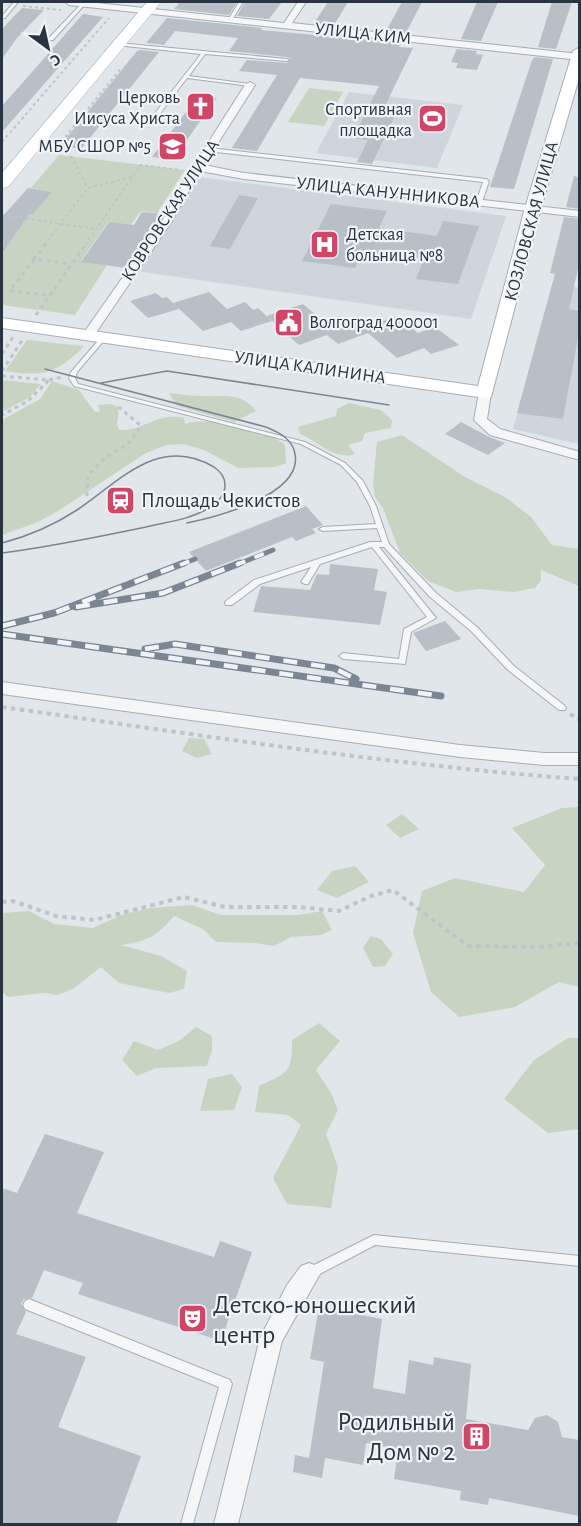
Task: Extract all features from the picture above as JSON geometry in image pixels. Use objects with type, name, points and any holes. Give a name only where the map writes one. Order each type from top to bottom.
[{"type":"main road","points":[[2,183],[118,44],[142,5]]},
{"type":"main road","points":[[92,51],[142,5]]},
{"type":"street","name":"УЛИЦА КИМ","points":[[69,2],[142,5],[230,19],[579,55]]},
{"type":"street","points":[[287,25],[302,2]]},
{"type":"street","name":"КОЗЛОВСКАЯ УЛИЦА","points":[[484,393],[533,208],[579,55]]},
{"type":"street","name":"КОВРОВСКАЯ УЛИЦА","points":[[97,335],[196,169],[250,85]]},
{"type":"street","name":"УЛИЦА КАНУННИКОВА","points":[[196,169],[579,214]]},
{"type":"street","name":"УЛИЦА КАЛИНИНА","points":[[2,323],[484,393]]},
{"type":"street","points":[[484,393],[480,420],[495,432],[579,456]]},
{"type":"street","points":[[2,688],[460,751],[544,759],[579,759]]},
{"type":"street","points":[[226,1524],[271,1338],[295,1293],[309,1274]]},
{"type":"lane","points":[[3,17],[16,2]]},
{"type":"lane","points":[[230,19],[241,2]]},
{"type":"lane","points":[[51,39],[84,3]]},
{"type":"lane","points":[[118,44],[287,60]]},
{"type":"lane","points":[[154,118],[204,53]]},
{"type":"lane","points":[[186,77],[250,85]]},
{"type":"lane","points":[[209,150],[486,181],[480,202]]},
{"type":"lane","points":[[97,335],[74,372],[72,378],[76,385],[303,443],[343,464],[360,481],[373,506],[386,544],[433,595],[474,629],[512,668],[562,708]]},
{"type":"lane","points":[[323,529],[380,526]]},
{"type":"lane","points":[[229,603],[257,582],[373,544],[386,544]]},
{"type":"lane","points":[[342,656],[402,662],[407,631],[432,618],[373,544]]},
{"type":"lane","points":[[305,582],[319,561]]},
{"type":"lane","points":[[309,1274],[374,1240],[579,1261]]},
{"type":"lane","points":[[29,1305],[226,1384],[187,1524]]},
{"type":"path","points":[[2,142],[111,15]]},
{"type":"path","points":[[54,151],[139,46]]},
{"type":"path","points":[[57,147],[67,149],[88,188]]},
{"type":"path","points":[[36,316],[141,165],[196,169]]},
{"type":"path","points":[[50,296],[10,291],[88,188],[132,177]]},
{"type":"path","points":[[2,215],[96,229]]},
{"type":"path","points":[[34,259],[71,264]]},
{"type":"path","points":[[2,354],[15,335],[25,336],[2,371]]},
{"type":"path","points":[[2,376],[48,380],[36,396],[2,415]]},
{"type":"path","points":[[87,496],[88,475],[105,458],[128,444],[135,436],[141,426],[134,419]]},
{"type":"path","points":[[2,707],[406,763],[579,779]]},
{"type":"path","points":[[2,902],[13,901],[56,916],[94,920],[184,897],[225,907],[298,907],[339,911],[371,896],[393,890],[468,946],[538,947],[579,943]]},
{"type":"shaded area","points":[[349,92],[463,105],[437,168],[316,153]]},
{"type":"shaded area","name":"Детская больница №8","points":[[199,177],[506,216],[471,319],[136,271]]},
{"type":"shaded area","points":[[552,284],[577,287],[580,291],[579,444],[513,429]]},
{"type":"green space","points":[[309,88],[343,92],[324,126],[288,122]]},
{"type":"green space","points":[[59,155],[185,170],[157,213],[141,211],[130,226],[108,222],[81,261],[107,265],[75,315],[2,305],[2,249],[4,249],[13,212],[33,214],[51,192],[31,188]]},
{"type":"green space","points":[[27,340],[84,346],[65,363],[48,371],[29,374],[5,371]]},
{"type":"green space","points":[[2,380],[41,384],[30,397],[2,412]]},
{"type":"green space","points":[[52,381],[79,390],[95,412],[100,412],[98,405],[111,404],[119,407],[117,425],[119,430],[128,430],[174,417],[184,418],[185,424],[222,422],[251,429],[276,439],[285,445],[286,463],[275,467],[238,468],[204,450],[183,444],[167,445],[146,453],[38,522],[2,535],[2,420],[40,399]]},
{"type":"green space","points":[[169,393],[238,398],[256,411],[234,422],[177,406]]},
{"type":"green space","points":[[349,403],[381,410],[392,420],[391,428],[365,433],[362,441],[348,445],[355,454],[348,455],[334,453],[300,434],[298,427],[336,416],[337,409]]},
{"type":"green space","points":[[402,435],[465,477],[505,497],[531,517],[552,545],[579,549],[579,586],[541,570],[541,580],[535,588],[514,592],[479,589],[456,592],[428,581],[400,553],[383,508],[375,497],[373,483],[377,442]]},
{"type":"green space","points":[[189,738],[204,739],[212,754],[197,758],[182,751]]},
{"type":"green space","points":[[579,807],[579,987],[559,982],[515,1007],[459,1017],[431,992],[413,933],[422,891],[455,878],[524,892],[545,865],[512,828],[562,808]]},
{"type":"green space","points":[[402,814],[419,829],[400,838],[386,825]]},
{"type":"green space","points":[[355,866],[369,882],[337,898],[317,890],[332,871]]},
{"type":"green space","points":[[192,905],[221,915],[298,915],[322,911],[332,930],[321,935],[291,937],[274,946],[216,942],[203,929],[174,916],[151,937],[121,945],[161,956],[187,971],[184,989],[169,993],[119,983],[101,967],[73,989],[57,995],[45,993],[8,997],[2,992],[2,913],[29,911],[54,924],[93,928],[121,915],[150,908]]},
{"type":"green space","points":[[371,936],[381,939],[393,954],[385,966],[373,967],[363,948]]},
{"type":"green space","points":[[319,1023],[340,1041],[316,1070],[331,1093],[338,1110],[326,1134],[338,1167],[331,1208],[287,1204],[273,1178],[301,1125],[288,1115],[255,1112],[259,1086],[282,1074],[289,1066],[292,1040]]},
{"type":"green space","points":[[196,1027],[212,1036],[212,1050],[207,1066],[156,1068],[137,1076],[122,1060],[134,1041],[158,1050],[179,1041]]},
{"type":"green space","points":[[568,1038],[579,1038],[579,1129],[548,1133],[504,1099],[534,1060]]},
{"type":"green space","points":[[232,1074],[242,1087],[234,1110],[200,1111],[208,1079]]},
{"type":"building","points":[[180,2],[237,2],[229,15],[174,9]]},
{"type":"building","points":[[245,2],[282,2],[269,19],[237,16]]},
{"type":"building","points":[[328,2],[348,2],[334,25],[314,23]]},
{"type":"building","points":[[402,2],[422,2],[406,33],[386,31]]},
{"type":"building","points":[[477,2],[498,2],[481,41],[461,39]]},
{"type":"building","points":[[552,2],[572,2],[556,49],[538,47]]},
{"type":"building","points":[[22,8],[44,10],[17,38],[2,59],[2,29]]},
{"type":"building","points":[[83,14],[103,17],[2,132],[2,106]]},
{"type":"building","points":[[167,18],[262,28],[261,30],[401,43],[399,47],[413,48],[384,108],[398,109],[372,164],[357,162],[368,140],[353,138],[379,86],[300,78],[257,151],[232,148],[277,75],[239,71],[247,60],[287,63],[291,59],[229,51],[238,38],[175,31],[164,45],[146,43]]},
{"type":"building","points":[[457,49],[477,51],[476,54],[483,55],[477,70],[456,68],[458,63],[451,62]]},
{"type":"building","points":[[137,51],[159,52],[81,149],[60,146]]},
{"type":"building","points":[[535,57],[553,59],[514,189],[490,187],[532,60]]},
{"type":"building","points":[[198,96],[217,98],[173,159],[152,157]]},
{"type":"building","points":[[574,176],[579,177],[579,209],[566,207]]},
{"type":"building","points":[[28,188],[52,192],[33,214],[29,214],[2,254],[2,217]]},
{"type":"building","points":[[239,195],[258,198],[230,249],[210,246]]},
{"type":"building","points":[[331,204],[387,211],[379,228],[437,236],[443,221],[479,226],[458,284],[416,279],[424,259],[363,251],[355,268],[302,261]]},
{"type":"building","points":[[142,212],[163,214],[154,229],[150,229],[126,268],[81,262],[109,222],[134,225]]},
{"type":"building","points":[[564,217],[579,219],[579,264],[569,309],[579,311],[579,332],[563,419],[517,413],[555,274],[550,273]]},
{"type":"building","points":[[209,292],[227,309],[245,302],[253,310],[258,308],[272,321],[241,331],[231,322],[203,331],[173,303]]},
{"type":"building","points":[[156,293],[162,298],[167,297],[179,309],[148,318],[130,301]]},
{"type":"building","points":[[303,304],[323,321],[340,316],[349,323],[354,322],[362,328],[397,316],[418,333],[435,327],[459,345],[431,354],[424,348],[397,358],[368,333],[338,344],[327,335],[299,345],[267,316]]},
{"type":"building","points":[[461,422],[505,443],[488,455],[445,434]]},
{"type":"building","points":[[306,506],[323,525],[312,529],[316,533],[296,541],[292,537],[206,571],[189,552]]},
{"type":"building","points":[[330,564],[378,569],[374,590],[387,592],[380,625],[253,612],[261,586],[310,590],[317,574],[329,575]]},
{"type":"building","points":[[445,621],[461,639],[426,651],[413,633]]},
{"type":"building","name":"Детско-юношеский центр","points":[[45,1134],[104,1152],[77,1213],[214,1257],[220,1241],[252,1252],[221,1341],[78,1294],[83,1283],[44,1270],[32,1298],[24,1299],[21,1304],[26,1312],[16,1334],[86,1357],[58,1427],[141,1456],[116,1524],[2,1524],[2,1188],[17,1193]]},
{"type":"building","name":"Родильный Дом № 2","points":[[319,1307],[382,1319],[373,1388],[405,1394],[409,1360],[433,1365],[434,1357],[471,1364],[466,1419],[528,1430],[535,1418],[547,1415],[558,1422],[562,1437],[579,1440],[579,1516],[489,1498],[488,1505],[460,1500],[461,1491],[394,1479],[398,1449],[366,1443],[363,1465],[325,1458],[322,1478],[293,1472],[295,1455],[309,1458],[324,1362],[310,1359]]},
{"type":"tram line","points":[[45,369],[266,427],[288,440],[295,454],[294,468],[286,481],[255,502],[187,523]]},
{"type":"tram line","points":[[101,383],[167,371],[389,405]]},
{"type":"tram line","points":[[2,543],[32,533],[59,520],[77,510],[124,475],[158,459],[175,456],[194,458],[214,467],[224,479],[225,489],[219,500],[192,516],[92,538],[2,553]]},
{"type":"railway","points":[[236,565],[273,550]]},
{"type":"railway","points":[[180,565],[195,559]]},
{"type":"railway","points":[[2,626],[54,613],[184,563]]},
{"type":"railway","points":[[76,607],[163,593],[240,563]]},
{"type":"railway","points":[[2,634],[441,696]]},
{"type":"railway","points":[[145,649],[175,644],[334,668],[356,679]]},
{"type":"place","name":"Церковь Иисуса Христа","points":[[201,107]]},
{"type":"place","name":"Спортивная площадка","points":[[433,119]]},
{"type":"place","name":"МБУ СШОР №5","points":[[172,146]]},
{"type":"place","name":"Детская больница №8","points":[[325,244]]},
{"type":"place","name":"Волгоград 400001","points":[[288,322]]},
{"type":"place","name":"Площадь Чекистов","points":[[120,500]]},
{"type":"place","name":"Детско-юношеский центр","points":[[192,1319]]},
{"type":"place","name":"Родильный Дом № 2","points":[[476,1436]]}]
